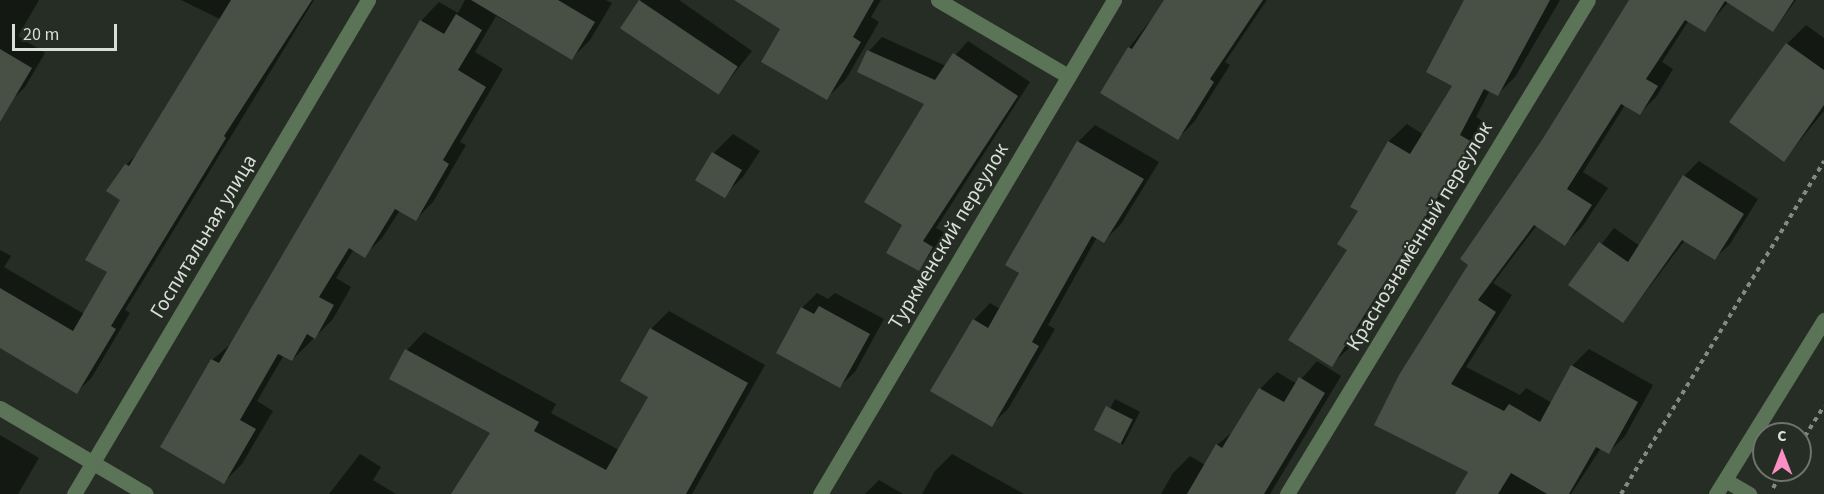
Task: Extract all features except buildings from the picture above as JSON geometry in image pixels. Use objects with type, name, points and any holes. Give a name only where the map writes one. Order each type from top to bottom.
[{"type":"street","name":"Госпитальная улица","points":[[74,494],[368,0]]},
{"type":"street","points":[[938,0],[1068,76]]},
{"type":"street","name":"Туркменский переулок","points":[[820,494],[1114,0]]},
{"type":"street","name":"Краснознамённый переулок","points":[[1287,494],[1588,0]]},
{"type":"street","points":[[1716,494],[1824,320]]},
{"type":"street","points":[[0,408],[146,494]]},
{"type":"street","points":[[1725,480],[1749,494]]},
{"type":"path","points":[[1621,494],[1824,162]]},
{"type":"path","points":[[1812,425],[1824,406]]}]
